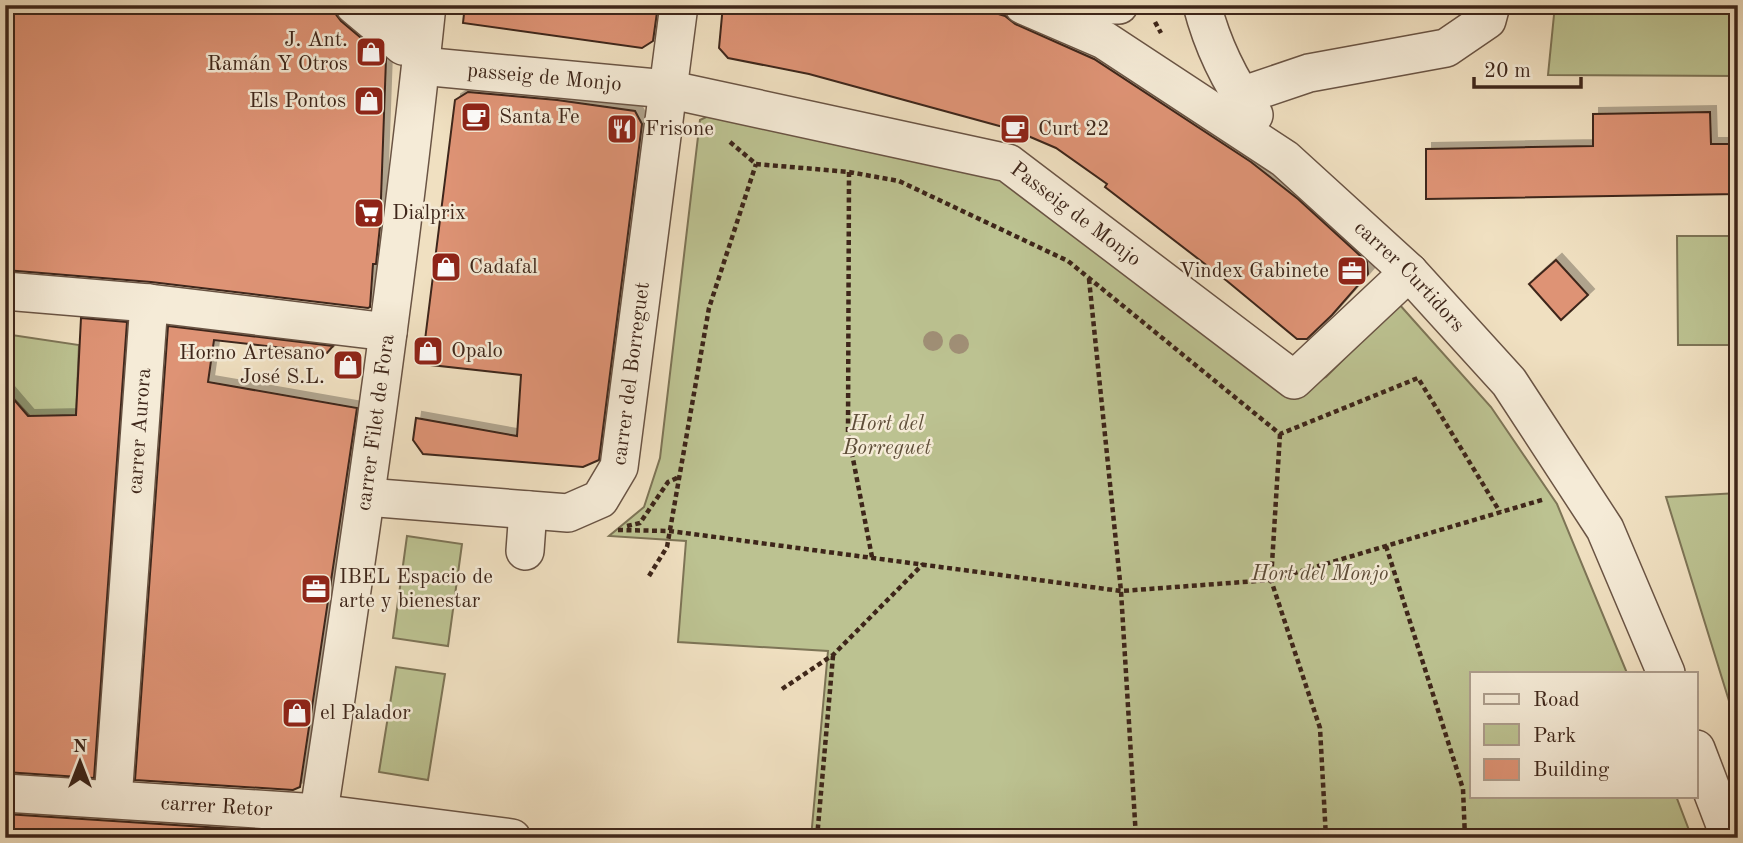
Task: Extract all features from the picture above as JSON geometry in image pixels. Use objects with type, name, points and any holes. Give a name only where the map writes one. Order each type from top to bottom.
[{"type":"street","points":[[354,5],[403,46],[405,5]]},
{"type":"street","name":"carrer Filet de Fora","points":[[316,825],[366,497],[427,5]]},
{"type":"street","name":"carrer del Borreguet","points":[[366,497],[568,513],[600,499],[619,467],[679,5]]},
{"type":"street","name":"carrer Curtidors","points":[[1023,5],[1104,40],[1285,159],[1409,272],[1509,382],[1605,529],[1666,672]]},
{"type":"street","points":[[1089,5],[1119,5]]},
{"type":"street","points":[[1202,5],[1208,28],[1241,96],[1285,159]]},
{"type":"street","points":[[1241,96],[1309,73],[1446,48],[1487,20],[1492,5]]},
{"type":"street","name":"passeig de Monjo","points":[[421,66],[667,89]]},
{"type":"street","name":"Passeig de Monjo","points":[[667,89],[1008,163],[1293,380],[1409,272]]},
{"type":"street","points":[[5,291],[149,303],[388,332]]},
{"type":"street","name":"carrer Aurora","points":[[113,799],[149,303]]},
{"type":"street","points":[[525,551],[528,510]]},
{"type":"street","points":[[1698,754],[1730,838]]},
{"type":"street","name":"carrer Retor","points":[[5,793],[113,799],[316,825],[512,838]]},
{"type":"path","points":[[649,576],[667,547],[709,308],[757,164],[899,181],[1068,261],[1089,278],[1121,592],[1136,838]]},
{"type":"path","points":[[849,173],[848,433],[872,557]]},
{"type":"path","points":[[1279,434],[1271,580],[1320,728],[1326,838]]},
{"type":"path","points":[[678,477],[668,482],[640,523],[608,529],[670,531],[1121,592],[1271,580],[1579,489]]},
{"type":"path","points":[[1386,546],[1463,789],[1465,838]]},
{"type":"path","points":[[782,689],[833,655],[923,564]]},
{"type":"path","points":[[817,838],[833,655]]},
{"type":"green space","points":[[1555,5],[1738,5],[1738,76],[1548,75]]},
{"type":"green space","points":[[721,110],[1010,177],[1297,391],[1326,377],[1399,304],[1491,407],[1557,504],[1627,672],[1470,672],[1470,798],[1677,798],[1692,838],[811,838],[828,651],[678,642],[686,541],[609,536],[644,507],[660,458],[700,120]]},
{"type":"green space","points":[[1677,236],[1738,236],[1738,345],[1678,345]]},
{"type":"green space","points":[[5,334],[79,345],[74,465],[6,390]]},
{"type":"green space","points":[[1738,493],[1738,730],[1666,497]]},
{"type":"green space","points":[[407,536],[462,544],[448,646],[393,638]]},
{"type":"green space","points":[[396,667],[445,674],[428,780],[379,772]]},
{"type":"building","points":[[5,5],[334,5],[335,13],[341,21],[386,59],[380,226],[376,264],[373,264],[370,307],[151,282],[5,270]]},
{"type":"building","points":[[465,5],[658,5],[653,41],[642,48],[463,23]]},
{"type":"building","points":[[723,5],[969,5],[1005,16],[1015,24],[1094,59],[1251,162],[1298,199],[1367,262],[1368,274],[1307,339],[1297,339],[1105,187],[1107,184],[1056,148],[1014,130],[809,74],[728,58],[719,48]]},
{"type":"building","points":[[468,92],[557,100],[635,111],[642,124],[599,460],[583,467],[423,454],[413,440],[416,418],[517,436],[521,375],[422,364],[455,100]]},
{"type":"building","points":[[1710,112],[1711,144],[1738,144],[1738,194],[1426,199],[1426,149],[1593,146],[1593,114]]},
{"type":"building","points":[[1556,260],[1588,295],[1561,320],[1529,284]]},
{"type":"building","points":[[81,318],[127,322],[94,778],[5,772],[5,389],[28,416],[76,415]]},
{"type":"building","points":[[168,326],[333,346],[327,353],[214,340],[208,382],[357,408],[300,787],[293,790],[135,780]]},
{"type":"building","points":[[5,814],[285,832],[290,838],[5,838]]},
{"type":"place","name":"J. Ant. Ramán Y Otros","points":[[371,52]]},
{"type":"place","name":"Els Pontos","points":[[369,101]]},
{"type":"place","name":"Santa Fe","points":[[476,117]]},
{"type":"place","name":"Frisone","points":[[622,129]]},
{"type":"place","name":"Curt 22","points":[[1015,129]]},
{"type":"place","name":"Dialprix","points":[[369,213]]},
{"type":"place","name":"Cadafal","points":[[446,267]]},
{"type":"place","name":"Vindex Gabinete","points":[[1352,271]]},
{"type":"place","name":"Opalo","points":[[428,351]]},
{"type":"place","name":"Horno Artesano José S.L.","points":[[348,365]]},
{"type":"place","name":"IBEL Espacio de arte y bienestar","points":[[316,589]]},
{"type":"place","name":"el Palador","points":[[297,713]]},
{"type":"park label","name":"Hort del Borreguet","points":[[887,436]]},
{"type":"park label","name":"Hort del Monjo","points":[[1320,574]]}]
